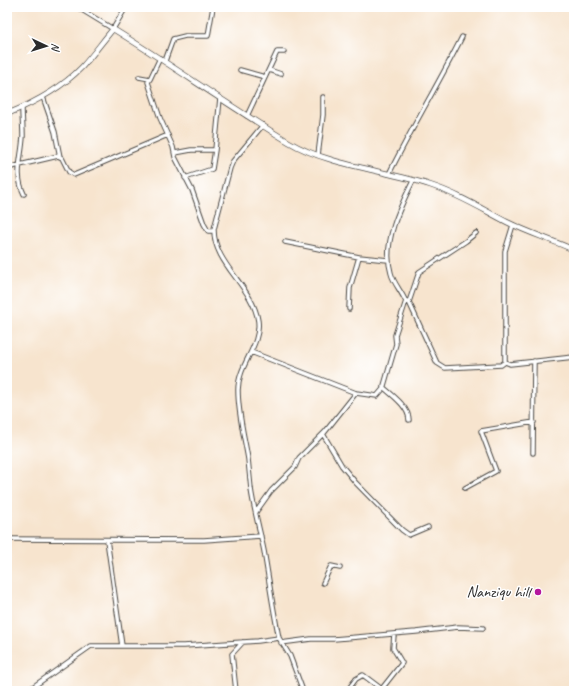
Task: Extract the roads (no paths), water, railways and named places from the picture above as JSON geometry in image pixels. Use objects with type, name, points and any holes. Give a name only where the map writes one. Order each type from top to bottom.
[{"type":"street","points":[[77,7],[165,61],[247,116],[289,142],[318,155],[431,185],[469,201],[513,225],[574,250]]},
{"type":"street","points":[[7,114],[43,97],[67,81],[82,67],[113,29],[126,7]]},
{"type":"street","points":[[165,61],[173,39],[176,37],[208,36],[212,7]]},
{"type":"street","points":[[389,174],[412,127],[426,106],[462,37]]},
{"type":"street","points":[[247,116],[277,52],[284,52]]},
{"type":"street","points":[[160,58],[148,82],[160,118],[175,153],[174,157],[192,190],[204,224],[208,231],[214,231]]},
{"type":"street","points":[[240,70],[265,77]]},
{"type":"street","points":[[269,70],[282,74]]},
{"type":"street","points":[[139,77],[150,79]]},
{"type":"street","points":[[318,155],[324,96]]},
{"type":"street","points":[[43,97],[55,132],[60,157],[69,172],[74,175],[168,135]]},
{"type":"street","points":[[185,178],[212,169],[220,98]]},
{"type":"street","points":[[22,108],[23,137],[19,166],[19,183],[24,194]]},
{"type":"street","points":[[263,125],[233,161],[214,231],[214,238],[217,248],[245,290],[258,320],[258,332],[238,387],[240,425],[248,458],[260,536],[279,638],[290,656],[303,691]]},
{"type":"street","points":[[175,153],[191,150],[215,150]]},
{"type":"street","points":[[7,168],[53,157],[60,157]]},
{"type":"street","points":[[413,181],[392,234],[388,260],[391,275],[408,301],[438,363],[445,368],[501,365],[505,362]]},
{"type":"street","points":[[505,362],[505,251],[513,225]]},
{"type":"street","points":[[251,352],[356,393],[377,396],[383,387],[396,344],[395,335],[419,272],[476,233]]},
{"type":"street","points":[[285,242],[359,257],[388,260]]},
{"type":"street","points":[[349,309],[350,288],[359,257]]},
{"type":"street","points":[[505,362],[510,364],[574,357]]},
{"type":"street","points":[[533,453],[534,361]]},
{"type":"street","points":[[383,387],[399,402],[406,412],[409,420]]},
{"type":"street","points":[[256,512],[271,491],[295,467],[313,442],[323,434],[356,393]]},
{"type":"street","points":[[465,488],[496,471],[481,431],[534,422]]},
{"type":"street","points":[[323,434],[342,466],[356,483],[402,530],[409,535],[428,527]]},
{"type":"street","points":[[7,539],[204,540],[260,536]]},
{"type":"street","points":[[107,540],[122,646]]},
{"type":"street","points":[[323,583],[331,566],[340,568]]},
{"type":"street","points":[[281,643],[305,639],[334,639],[458,627],[483,628]]},
{"type":"street","points":[[347,691],[356,679],[363,675],[379,687],[380,691],[402,663],[393,648],[394,634]]},
{"type":"street","points":[[28,691],[91,646],[184,646],[279,638]]},
{"type":"street","points":[[236,691],[232,654],[243,642]]},
{"type":"place","name":"Nanziqu hill","points":[[538,592]]}]
